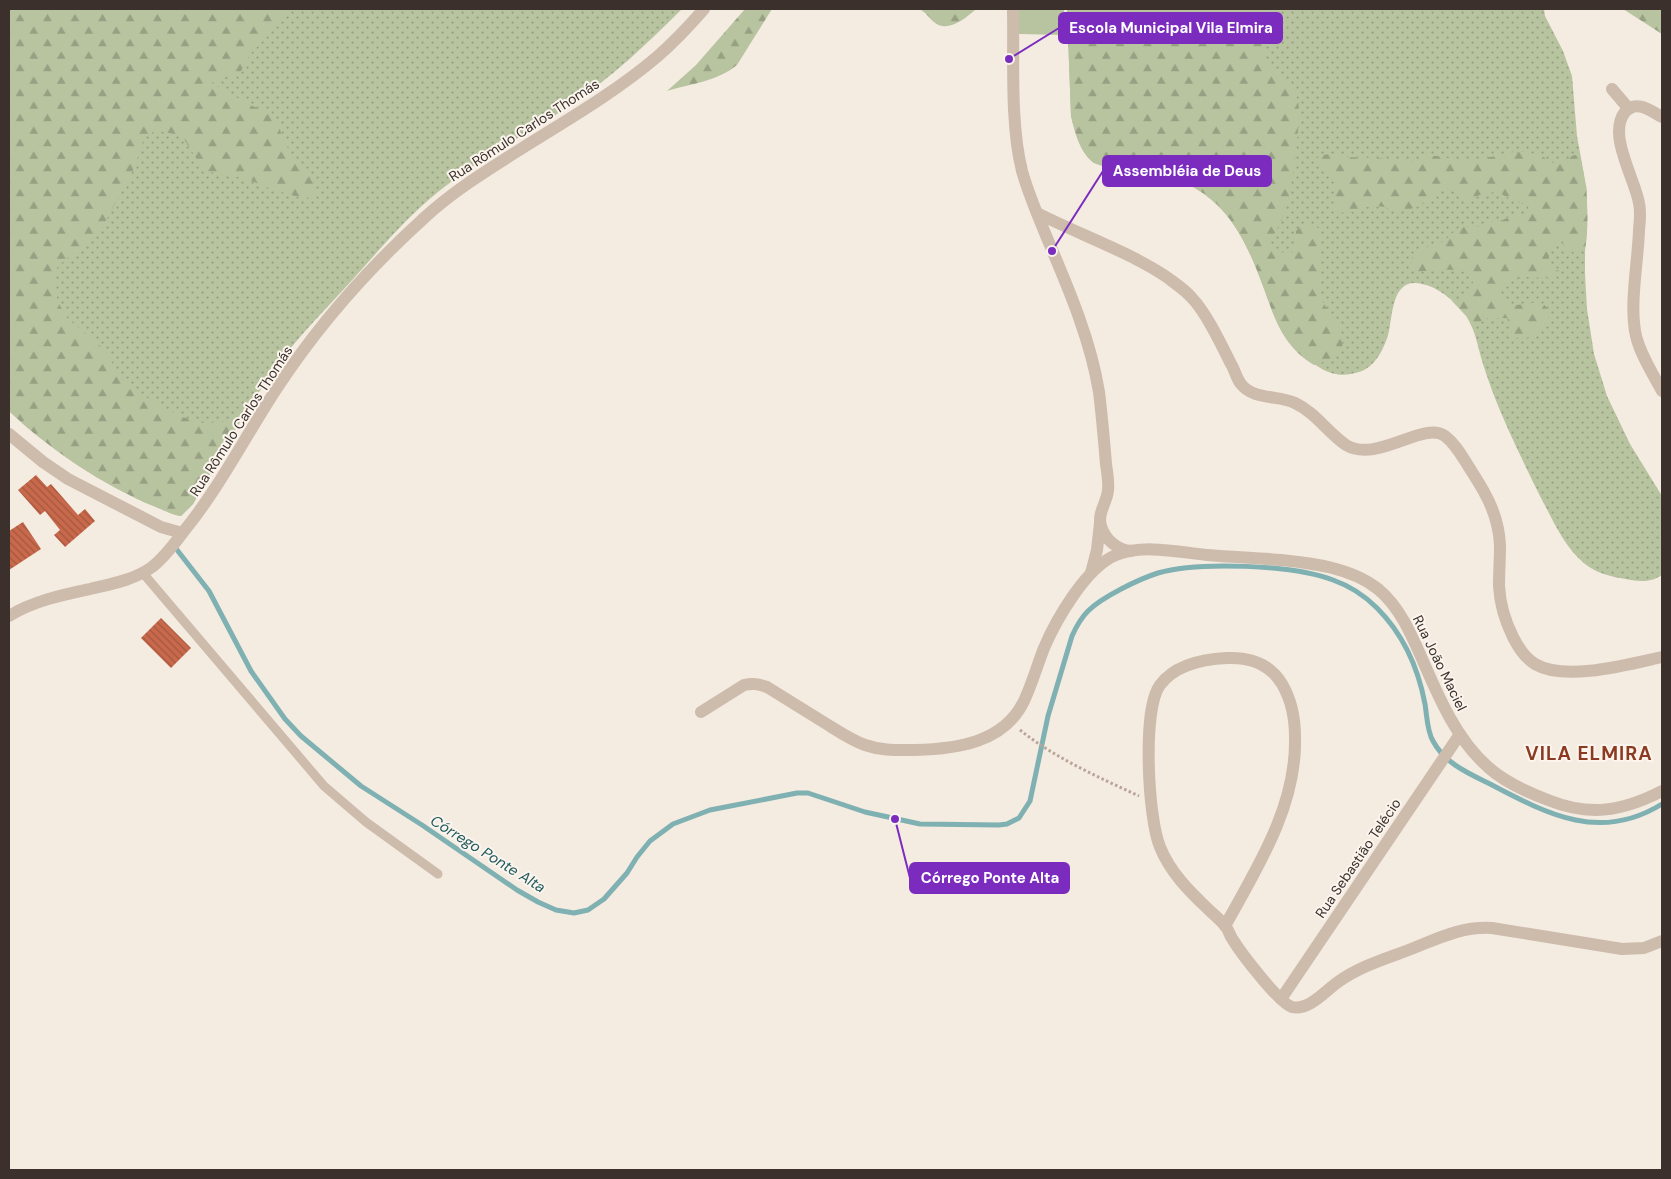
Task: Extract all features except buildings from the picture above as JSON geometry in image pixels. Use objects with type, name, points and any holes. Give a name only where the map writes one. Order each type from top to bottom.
[{"type":"street","name":"Rua Rômulo Carlos Thomás","points":[[9,616],[42,601],[128,579],[152,567],[166,554],[198,514],[289,371],[320,330],[359,284],[406,235],[430,212],[475,178],[629,78],[690,26],[704,9]]},
{"type":"street","points":[[1013,9],[1014,105],[1022,171],[1082,327],[1096,377],[1103,419],[1108,490],[1099,518],[1097,550],[1090,575]]},
{"type":"street","points":[[1612,89],[1629,109]]},
{"type":"street","points":[[1662,117],[1644,107],[1636,106],[1626,111],[1621,120],[1619,132],[1622,150],[1639,204],[1639,245],[1634,302],[1635,330],[1642,352],[1662,391]]},
{"type":"street","points":[[1037,213],[1105,244],[1171,279],[1193,299],[1206,319],[1242,386],[1264,396],[1288,400],[1300,406],[1321,421],[1347,445],[1373,449],[1436,432],[1450,441],[1479,482],[1492,507],[1499,536],[1500,588],[1504,615],[1522,652],[1535,664],[1546,669],[1577,672],[1662,657]]},
{"type":"street","points":[[9,434],[43,462],[68,479],[161,527],[182,534]]},
{"type":"street","points":[[1099,518],[1104,533],[1114,544],[1122,550],[1133,551]]},
{"type":"street","points":[[701,712],[744,686],[758,684],[853,740],[869,746],[886,750],[956,747],[978,740],[1010,721],[1023,702],[1045,646],[1060,617],[1071,599],[1090,575],[1110,558],[1133,551]]},
{"type":"street","name":"Rua João Maciel","points":[[1133,551],[1174,552],[1306,563],[1341,571],[1375,587],[1389,601],[1404,622],[1460,734],[1479,759],[1498,775],[1555,803],[1584,810],[1609,810],[1636,804],[1662,791]]},
{"type":"street","points":[[1225,926],[1276,829],[1293,774],[1295,751],[1294,717],[1290,701],[1279,680],[1264,665],[1247,659],[1230,658],[1211,659],[1183,667],[1172,673],[1159,686],[1152,704],[1150,716],[1151,802],[1155,830],[1165,858],[1185,887],[1225,926],[1245,957],[1289,1006],[1306,1006],[1359,968],[1450,933],[1478,927],[1628,949],[1644,948],[1662,941]]},
{"type":"street","name":"Rua Sebastião Telécio","points":[[1281,999],[1460,734]]},
{"type":"lane","points":[[142,572],[324,786],[366,822],[438,874]]},
{"type":"path","points":[[1010,721],[1031,738],[1086,771],[1151,802]]},
{"type":"green space","points":[[9,9],[682,9],[601,83],[571,105],[487,157],[454,180],[405,222],[286,354],[243,417],[193,504],[181,516],[171,514],[136,498],[97,477],[59,453],[9,411]]},
{"type":"green space","points":[[9,9],[294,9],[250,54],[241,71],[232,77],[211,83],[252,106],[271,112],[279,124],[282,139],[291,153],[304,166],[313,181],[316,197],[302,198],[271,189],[245,178],[217,174],[203,169],[182,136],[156,130],[144,138],[135,166],[105,222],[96,234],[58,266],[53,279],[58,302],[67,318],[104,349],[121,378],[150,400],[182,417],[203,423],[240,421],[193,504],[181,516],[171,514],[136,498],[97,477],[59,453],[9,411]]},
{"type":"green space","points":[[745,9],[772,9],[737,65],[713,78],[667,91],[696,65]]},
{"type":"green space","points":[[919,9],[976,9],[967,17],[950,26],[945,26],[934,22]]},
{"type":"green space","points":[[1019,9],[1064,9],[1063,35],[1019,34]]},
{"type":"green space","points":[[1067,9],[1544,9],[1545,16],[1563,51],[1572,76],[1577,136],[1587,191],[1585,274],[1587,309],[1594,354],[1607,396],[1630,444],[1662,496],[1662,575],[1652,580],[1642,581],[1611,576],[1589,567],[1571,550],[1532,480],[1509,431],[1495,398],[1470,322],[1462,310],[1444,294],[1422,284],[1412,283],[1405,286],[1396,297],[1389,331],[1382,350],[1375,361],[1370,366],[1356,373],[1342,375],[1330,373],[1303,356],[1286,338],[1275,317],[1245,244],[1222,210],[1212,200],[1179,180],[1154,172],[1102,166],[1089,159],[1079,142],[1071,116]]},
{"type":"green space","points":[[1067,9],[1280,9],[1263,56],[1292,88],[1298,101],[1299,110],[1290,190],[1283,216],[1270,244],[1276,251],[1293,252],[1296,247],[1296,231],[1302,225],[1312,224],[1320,232],[1322,248],[1319,291],[1343,339],[1340,350],[1334,356],[1314,365],[1293,348],[1280,328],[1257,269],[1234,224],[1209,197],[1181,180],[1139,169],[1103,166],[1095,163],[1085,154],[1074,129],[1071,116]]},
{"type":"green space","points":[[1623,9],[1662,9],[1662,34]]},
{"type":"green space","points":[[1517,151],[1541,155],[1554,163],[1574,155],[1580,156],[1587,203],[1585,250],[1567,254],[1563,241],[1560,238],[1551,247],[1549,269],[1560,271],[1551,278],[1526,277],[1507,282],[1495,292],[1501,300],[1508,304],[1542,303],[1546,307],[1549,314],[1548,321],[1544,327],[1533,336],[1525,338],[1518,338],[1512,335],[1507,318],[1484,318],[1473,329],[1467,317],[1452,301],[1463,299],[1473,282],[1472,276],[1459,271],[1449,270],[1416,272],[1412,261],[1416,251],[1443,242],[1457,229],[1482,227],[1496,220],[1527,214],[1529,204],[1517,202],[1499,193],[1488,192],[1469,199],[1460,198],[1454,190],[1444,188],[1422,204],[1407,210],[1370,206],[1353,212],[1343,213],[1333,206],[1336,187],[1330,174],[1317,164],[1317,158],[1330,154],[1344,157],[1377,158],[1409,162],[1419,161],[1427,156],[1437,156],[1469,162]]},
{"type":"waterway","name":"Córrego Ponte Alta","points":[[174,546],[209,591],[251,671],[285,719],[301,736],[361,786],[517,890],[556,910],[574,913],[588,910],[604,899],[627,873],[650,841],[673,824],[710,810],[797,793],[808,793],[865,812],[920,824],[999,825],[1007,824],[1019,818],[1030,801],[1048,716],[1072,636],[1077,626],[1088,611],[1121,589],[1158,573],[1176,569],[1221,566],[1271,568],[1316,575],[1345,585],[1362,595],[1387,618],[1402,640],[1414,664],[1422,690],[1431,737],[1444,756],[1459,768],[1534,806],[1576,820],[1596,823],[1618,821],[1640,815],[1662,804]]},
{"type":"place","name":"Escola Municipal Vila Elmira","points":[[1009,59]]},
{"type":"place","name":"Assembléia de Deus","points":[[1052,251]]},
{"type":"place","name":"Córrego Ponte Alta","points":[[895,819]]},
{"type":"district","name":"VILA ELMIRA","points":[[1589,753]]}]
